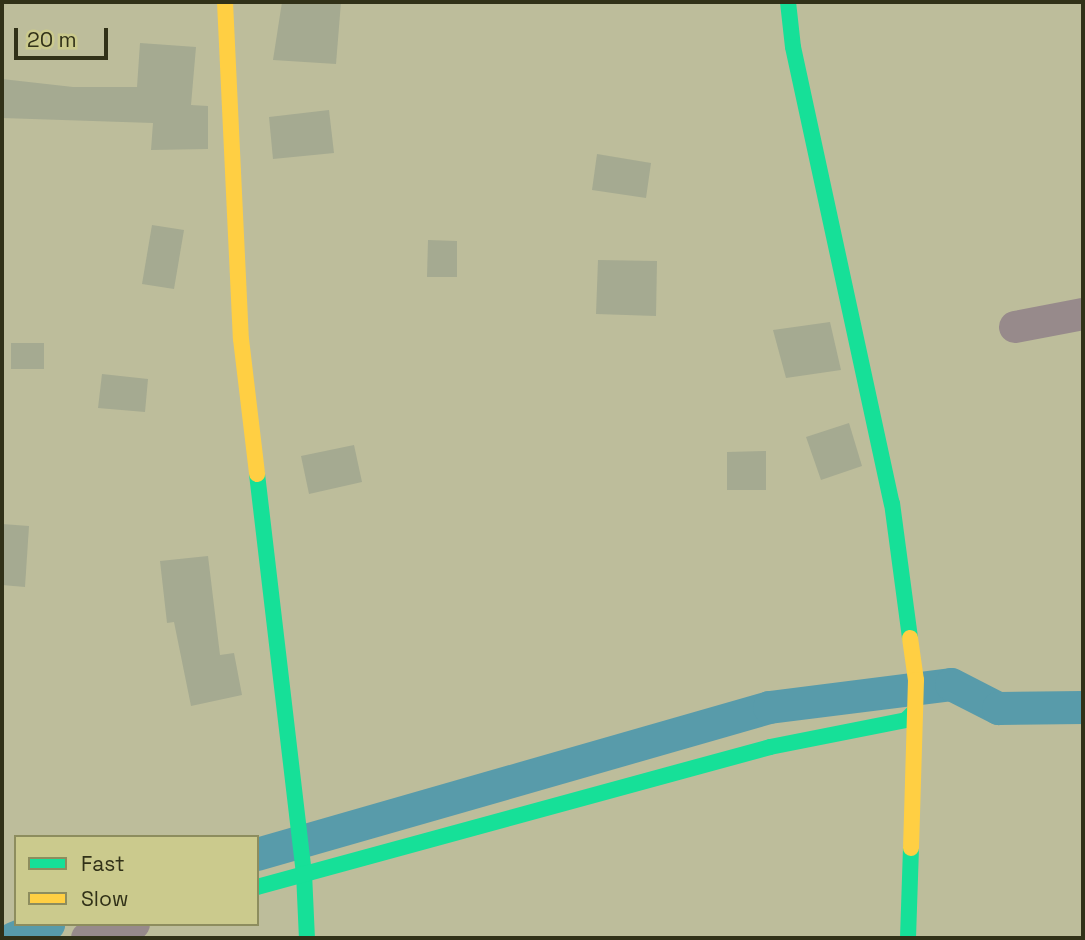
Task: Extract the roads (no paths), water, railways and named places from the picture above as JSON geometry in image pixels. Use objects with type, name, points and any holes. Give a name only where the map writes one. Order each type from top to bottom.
[{"type":"street","points":[[225,2],[241,339],[303,865],[307,938]]},
{"type":"street","points":[[788,2],[793,47],[892,503],[916,680],[910,717],[913,739],[908,938]]},
{"type":"street","points":[[1015,327],[1083,314]]},
{"type":"street","points":[[259,886],[303,865],[770,747],[910,717]]},
{"type":"street","points":[[87,938],[127,926]]},
{"type":"waterway","points":[[259,853],[769,707],[951,684],[998,708],[1083,707]]},
{"type":"waterway","points":[[13,938],[43,926]]}]
